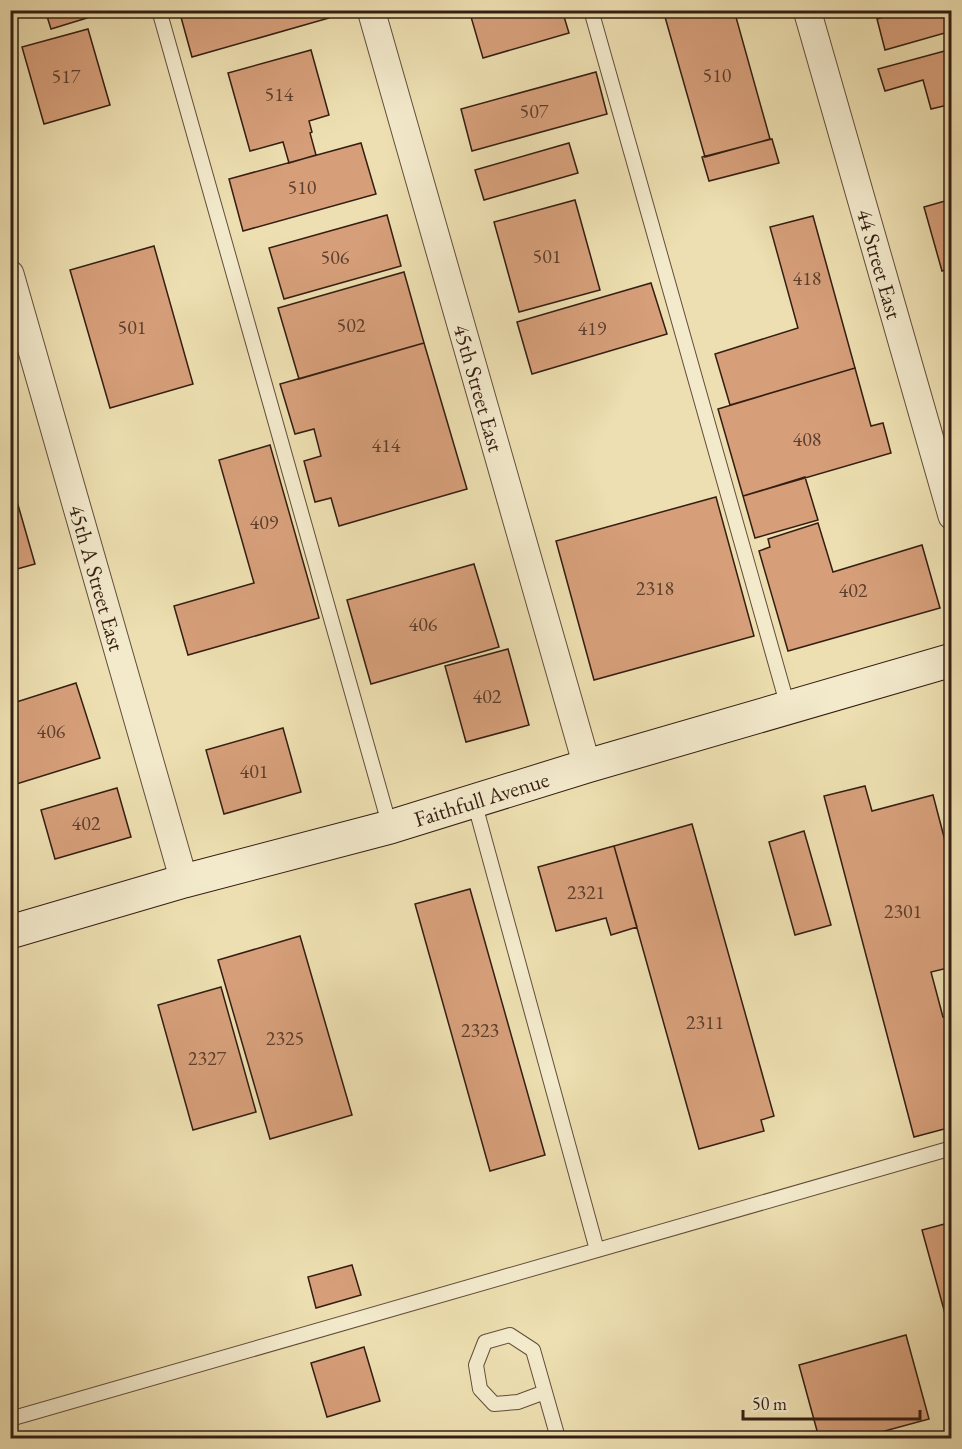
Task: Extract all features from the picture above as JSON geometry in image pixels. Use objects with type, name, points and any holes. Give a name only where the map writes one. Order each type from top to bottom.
[{"type":"street","name":"45th Street East","points":[[371,10],[586,766]]},
{"type":"street","name":"44 Street East","points":[[807,10],[951,516]]},
{"type":"street","name":"45th A Street East","points":[[10,274],[184,881]]},
{"type":"street","name":"Faithfull Avenue","points":[[10,932],[184,881],[390,827],[586,766],[951,660]]},
{"type":"lane","points":[[159,10],[390,827]]},
{"type":"lane","points":[[591,10],[788,707]]},
{"type":"lane","points":[[474,801],[597,1250]]},
{"type":"lane","points":[[10,1419],[951,1148]]},
{"type":"lane","points":[[545,1392],[518,1402],[494,1404],[480,1389],[476,1365],[485,1342],[510,1335],[533,1350],[545,1392],[558,1438]]},
{"type":"building","points":[[45,10],[113,10],[51,29]]},
{"type":"building","points":[[179,10],[327,10],[329,18],[192,57]]},
{"type":"building","points":[[429,10],[451,10],[431,16]]},
{"type":"building","points":[[469,10],[562,10],[569,33],[483,58]]},
{"type":"building","points":[[663,10],[734,10],[770,139],[705,157]]},
{"type":"building","points":[[907,10],[952,10],[952,31],[885,50],[877,19]]},
{"type":"building","points":[[88,29],[110,105],[44,124],[22,47]]},
{"type":"building","points":[[952,49],[952,104],[931,109],[923,80],[885,91],[878,69]]},
{"type":"building","points":[[311,50],[329,115],[309,121],[316,155],[289,163],[283,142],[250,151],[228,73]]},
{"type":"building","points":[[596,72],[607,114],[472,151],[461,109]]},
{"type":"building","points":[[772,139],[779,163],[709,181],[702,157]]},
{"type":"building","points":[[361,143],[376,194],[243,231],[229,179]]},
{"type":"building","points":[[569,143],[578,173],[484,200],[475,170]]},
{"type":"building","points":[[952,199],[952,268],[942,271],[924,207]]},
{"type":"building","points":[[575,200],[600,290],[519,312],[494,222]]},
{"type":"building","points":[[387,215],[401,266],[284,299],[269,248]]},
{"type":"building","points":[[813,216],[855,368],[730,405],[715,354],[798,328],[770,227]]},
{"type":"building","points":[[154,246],[193,384],[110,408],[70,270]]},
{"type":"building","points":[[404,272],[424,343],[299,379],[278,308]]},
{"type":"building","points":[[651,283],[667,334],[532,374],[517,322]]},
{"type":"building","points":[[424,343],[467,489],[339,526],[331,498],[315,502],[304,461],[321,456],[314,429],[295,434],[280,384]]},
{"type":"building","points":[[855,368],[871,426],[883,423],[891,453],[743,496],[718,409]]},
{"type":"building","points":[[270,445],[319,618],[188,655],[174,606],[254,583],[219,460]]},
{"type":"building","points":[[10,477],[35,564],[10,571]]},
{"type":"building","points":[[805,477],[818,520],[755,538],[743,496]]},
{"type":"building","points":[[716,497],[754,636],[594,680],[556,541]]},
{"type":"building","points":[[818,523],[833,572],[922,545],[940,608],[788,651],[759,551],[770,547],[768,539]]},
{"type":"building","points":[[474,564],[499,647],[371,684],[347,600]]},
{"type":"building","points":[[508,649],[529,725],[466,742],[445,666]]},
{"type":"building","points":[[76,683],[100,758],[10,786],[10,704]]},
{"type":"building","points":[[283,728],[301,792],[224,814],[206,750]]},
{"type":"building","points":[[865,786],[872,811],[933,795],[949,856],[952,855],[952,967],[931,972],[943,1017],[952,1015],[952,1127],[914,1137],[824,796]]},
{"type":"building","points":[[117,788],[131,837],[55,859],[41,810]]},
{"type":"building","points":[[692,824],[774,1116],[761,1120],[764,1131],[699,1149],[614,846]]},
{"type":"building","points":[[804,831],[831,925],[795,935],[769,842]]},
{"type":"building","points":[[614,846],[637,927],[611,935],[606,918],[556,931],[538,867]]},
{"type":"building","points":[[470,889],[545,1155],[490,1171],[415,904]]},
{"type":"building","points":[[300,936],[352,1115],[270,1139],[218,960]]},
{"type":"building","points":[[221,987],[256,1112],[193,1130],[158,1005]]},
{"type":"building","points":[[952,1222],[952,1339],[922,1230]]},
{"type":"building","points":[[352,1265],[361,1295],[316,1308],[308,1277]]},
{"type":"building","points":[[906,1335],[929,1419],[859,1438],[819,1438],[799,1365]]},
{"type":"building","points":[[364,1347],[380,1401],[327,1417],[311,1363]]}]
